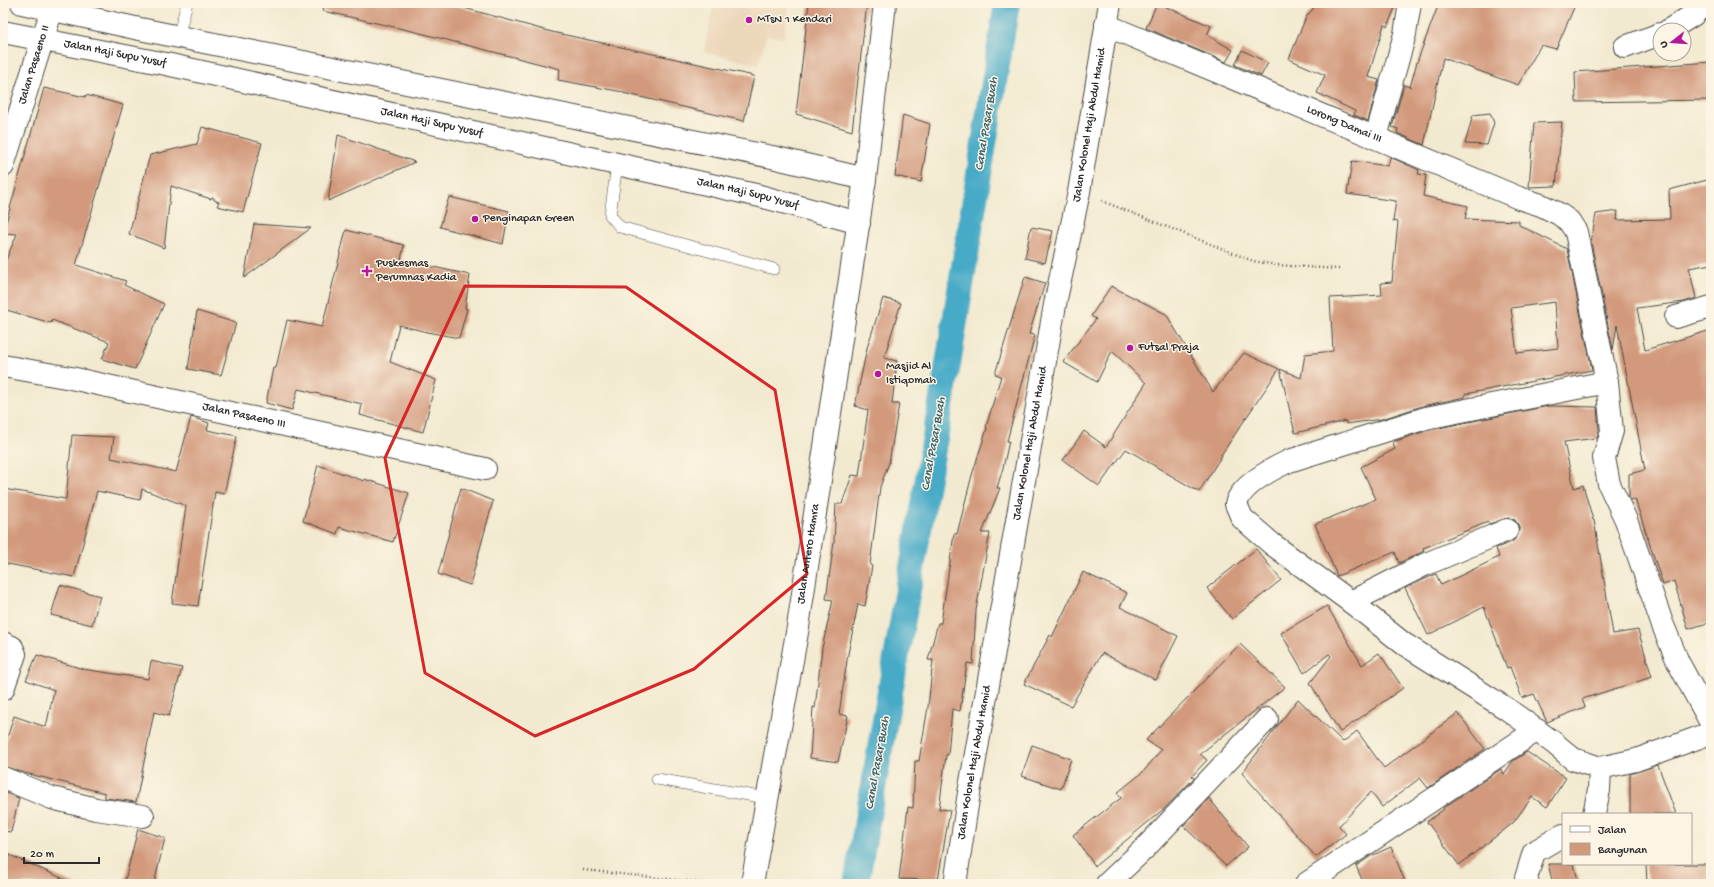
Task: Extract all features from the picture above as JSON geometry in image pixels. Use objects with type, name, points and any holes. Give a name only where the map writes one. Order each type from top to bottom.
[{"type":"street","points":[[22,3],[52,9],[79,9],[178,37],[772,157],[865,179]]},
{"type":"street","name":"Jalan Antero Hamra","points":[[752,884],[766,798],[798,627],[859,223],[886,3]]},
{"type":"street","name":"Jalan Kolonel Haji Abdul Hamid","points":[[955,884],[968,799],[1055,307],[1079,192],[1110,3]]},
{"type":"street","points":[[1376,137],[1405,34],[1410,3]]},
{"type":"street","points":[[1682,22],[1693,15],[1705,3]]},
{"type":"street","name":"Jalan Pasaeno II","points":[[3,166],[52,9]]},
{"type":"street","name":"Lorong Damai III","points":[[1106,25],[1519,198],[1542,205],[1569,221],[1576,232],[1607,382]]},
{"type":"street","name":"Jalan Haji Supu Yusuf","points":[[3,32],[42,41],[166,64],[617,164],[760,196],[859,223]]},
{"type":"street","points":[[1625,47],[1652,37]]},
{"type":"street","points":[[1676,317],[1711,307]]},
{"type":"street","name":"Jalan Pasaeno III","points":[[3,366],[78,380],[484,469]]},
{"type":"street","points":[[1711,723],[1678,662],[1662,623],[1626,520],[1608,484],[1604,458],[1612,431],[1607,382],[1426,418],[1289,461],[1273,468],[1242,492],[1236,504],[1242,518],[1272,544],[1351,602],[1404,644],[1537,730],[1573,759],[1600,768],[1636,760],[1711,733]]},
{"type":"street","points":[[1351,602],[1424,565],[1508,530]]},
{"type":"street","points":[[3,643],[12,647],[15,654],[3,689]]},
{"type":"street","points":[[1107,884],[1145,848],[1267,719]]},
{"type":"street","points":[[1306,884],[1537,730]]},
{"type":"street","points":[[1594,813],[1599,790],[1600,768]]},
{"type":"street","points":[[3,778],[52,798],[96,809],[143,816]]},
{"type":"street","points":[[1528,884],[1526,878],[1534,852],[1562,836]]},
{"type":"lane","points":[[178,37],[187,3]]},
{"type":"lane","points":[[617,164],[610,215],[620,227],[774,269]]},
{"type":"lane","points":[[657,779],[766,798]]},
{"type":"path","points":[[1079,192],[1253,261],[1277,265],[1339,269]]},
{"type":"path","points":[[583,870],[716,884]]},
{"type":"highlighted area","points":[[465,286],[626,287],[775,390],[807,574],[694,669],[535,736],[425,673],[385,458]]},
{"type":"shaded area","name":"MTsN 1 Kendari","points":[[714,3],[781,3],[789,6],[784,38],[767,35],[758,65],[704,52]]},
{"type":"building","points":[[324,3],[446,3],[552,32],[754,76],[744,121],[623,92],[558,80],[560,69],[412,31],[323,11]]},
{"type":"building","points":[[809,3],[867,3],[852,131],[796,114]]},
{"type":"building","points":[[1157,3],[1211,26],[1207,35],[1233,50],[1226,62],[1146,28]]},
{"type":"building","points":[[1318,3],[1397,3],[1387,27],[1384,25],[1368,77],[1379,80],[1368,121],[1354,115],[1355,111],[1317,93],[1325,75],[1289,59],[1306,17]]},
{"type":"building","points":[[1439,3],[1576,3],[1556,49],[1541,45],[1518,85],[1443,58],[1424,145],[1397,133],[1398,129],[1392,127],[1404,85],[1410,87],[1417,62]]},
{"type":"building","points":[[1242,50],[1268,63],[1261,76],[1235,65]]},
{"type":"building","points":[[1711,62],[1711,100],[1576,102],[1575,72]]},
{"type":"building","points":[[44,88],[85,97],[86,95],[123,105],[76,265],[126,281],[124,285],[164,304],[135,369],[102,359],[109,342],[52,320],[51,323],[3,309],[3,267],[17,234],[3,233]]},
{"type":"building","points":[[1490,113],[1494,123],[1487,145],[1465,144],[1473,115]]},
{"type":"building","points":[[903,115],[930,124],[921,182],[895,176]]},
{"type":"building","points":[[1562,122],[1556,186],[1529,187],[1534,123]]},
{"type":"building","points":[[202,127],[262,143],[243,212],[217,206],[219,202],[214,200],[212,197],[211,199],[171,186],[164,248],[129,234],[150,155],[197,144]]},
{"type":"building","points":[[338,135],[415,162],[328,201]]},
{"type":"building","points":[[1390,157],[1419,170],[1418,174],[1426,175],[1423,196],[1468,206],[1465,219],[1519,221],[1519,225],[1567,249],[1592,370],[1465,394],[1465,397],[1422,406],[1382,419],[1346,424],[1346,421],[1295,433],[1280,369],[1301,378],[1305,354],[1333,351],[1330,298],[1382,295],[1381,283],[1392,282],[1398,222],[1393,221],[1396,201],[1347,194],[1352,161],[1388,166]],"holes":[[[1555,302],[1558,348],[1517,353],[1511,308]]]},
{"type":"building","points":[[1711,179],[1711,264],[1689,268],[1696,298],[1684,302],[1637,308],[1645,350],[1711,330],[1711,622],[1688,629],[1674,581],[1663,585],[1635,499],[1630,500],[1629,497],[1629,474],[1645,470],[1617,325],[1613,350],[1591,242],[1596,214],[1618,211],[1617,220],[1670,219],[1669,190]]},
{"type":"building","name":"Penginapan Green","points":[[449,197],[509,211],[503,244],[440,227]]},
{"type":"building","points":[[254,224],[311,228],[244,278]]},
{"type":"building","points":[[1031,227],[1053,231],[1045,263],[1025,258]]},
{"type":"building","points":[[346,230],[404,245],[401,260],[470,275],[465,308],[467,309],[459,338],[399,325],[390,362],[436,380],[423,432],[360,415],[362,404],[298,389],[292,410],[266,403],[273,368],[276,368],[287,320],[322,327]]},
{"type":"building","points":[[1025,277],[1045,283],[1029,334],[1035,335],[1007,441],[1009,441],[997,488],[1000,488],[982,533],[990,533],[976,610],[973,664],[967,663],[960,711],[952,709],[948,755],[946,755],[939,809],[950,810],[938,880],[899,879],[908,807],[913,808],[915,761],[919,761],[928,707],[933,660],[928,660],[938,623],[941,623],[954,534],[957,534],[972,475],[987,428],[986,427],[1001,376],[995,374]]},
{"type":"building","points":[[1111,286],[1166,314],[1213,392],[1244,353],[1279,369],[1221,455],[1199,492],[1126,449],[1099,486],[1063,460],[1084,431],[1106,447],[1146,383],[1112,351],[1097,382],[1063,362],[1096,319],[1091,316]]},
{"type":"building","points":[[883,298],[901,303],[884,358],[897,361],[892,404],[899,404],[889,463],[880,487],[870,565],[872,566],[865,606],[858,604],[848,654],[839,714],[848,716],[838,762],[810,758],[813,707],[815,708],[822,648],[833,600],[826,599],[834,542],[836,504],[842,504],[852,475],[859,476],[868,410],[855,406],[867,348]]},
{"type":"building","points":[[197,311],[236,323],[221,375],[188,369]]},
{"type":"building","points":[[1548,406],[1597,407],[1599,430],[1597,438],[1564,442],[1574,488],[1583,485],[1594,520],[1613,634],[1638,630],[1652,677],[1582,699],[1585,707],[1547,722],[1534,694],[1522,698],[1510,667],[1507,668],[1484,607],[1428,635],[1405,588],[1436,574],[1441,585],[1499,557],[1496,548],[1512,542],[1517,537],[1519,526],[1515,520],[1508,518],[1489,524],[1488,522],[1423,548],[1424,551],[1399,563],[1395,552],[1337,576],[1315,524],[1376,499],[1361,467],[1395,449],[1393,442],[1429,430]]},
{"type":"building","points":[[191,417],[209,423],[207,430],[237,436],[224,494],[215,492],[198,606],[172,603],[186,506],[142,489],[140,500],[97,491],[74,577],[3,563],[3,489],[66,499],[72,435],[114,437],[111,458],[176,472]]},
{"type":"building","points":[[318,465],[364,481],[364,479],[409,493],[393,542],[339,527],[337,534],[303,521]]},
{"type":"building","points":[[461,488],[493,501],[470,585],[438,574]]},
{"type":"building","points":[[1256,549],[1281,580],[1232,619],[1207,588]]},
{"type":"building","points":[[1083,572],[1127,593],[1120,607],[1178,636],[1156,680],[1102,653],[1071,706],[1024,684],[1050,635],[1052,637]]},
{"type":"building","points":[[60,585],[100,596],[92,625],[51,615]]},
{"type":"building","points":[[1327,606],[1362,665],[1379,653],[1403,688],[1340,732],[1310,683],[1331,656],[1329,654],[1304,673],[1281,633]]},
{"type":"building","points":[[1240,644],[1285,687],[1200,754],[1207,760],[1192,776],[1194,778],[1165,808],[1095,866],[1073,835],[1121,798],[1117,793],[1143,772],[1161,750],[1146,740]]},
{"type":"building","points":[[37,655],[83,669],[148,679],[151,661],[182,668],[169,716],[154,712],[136,802],[105,798],[105,793],[3,766],[3,751],[14,716],[46,727],[54,690],[26,680]]},
{"type":"building","points":[[1298,699],[1343,742],[1357,731],[1384,768],[1458,713],[1485,749],[1428,788],[1420,778],[1382,807],[1371,792],[1339,826],[1346,834],[1316,857],[1242,773]]},
{"type":"building","points":[[1032,745],[1071,759],[1061,789],[1022,776]]},
{"type":"building","points":[[1527,752],[1566,778],[1547,807],[1532,797],[1513,823],[1459,865],[1427,822],[1444,809],[1443,808],[1501,769],[1504,774],[1513,761]]},
{"type":"building","points":[[1658,765],[1676,813],[1630,813],[1630,774]]},
{"type":"building","points":[[3,792],[19,798],[11,832],[3,831]]},
{"type":"building","points":[[1209,798],[1248,847],[1226,866],[1183,826]]},
{"type":"building","points":[[138,829],[165,838],[154,884],[124,884]]},
{"type":"building","points":[[1391,847],[1406,884],[1364,884],[1356,866],[1371,856]]},
{"type":"building","points":[[3,852],[75,884],[3,884]]},
{"type":"building","points":[[1548,864],[1574,865],[1579,884],[1553,884]]},
{"type":"building","points":[[1711,864],[1711,884],[1647,884],[1646,865]]},
{"type":"waterway","name":"Canal Pasar Buah","points":[[856,884],[947,370],[1007,3]]},
{"type":"place","name":"MTsN 1 Kendari","points":[[749,20]]},
{"type":"place","name":"Penginapan Green","points":[[475,219]]},
{"type":"place","name":"Puskesmas Perumnas Kadia","points":[[367,271]]},
{"type":"place","name":"Futsal Praja","points":[[1130,348]]},
{"type":"place","name":"Masjid Al Istiqomah","points":[[878,374]]}]
